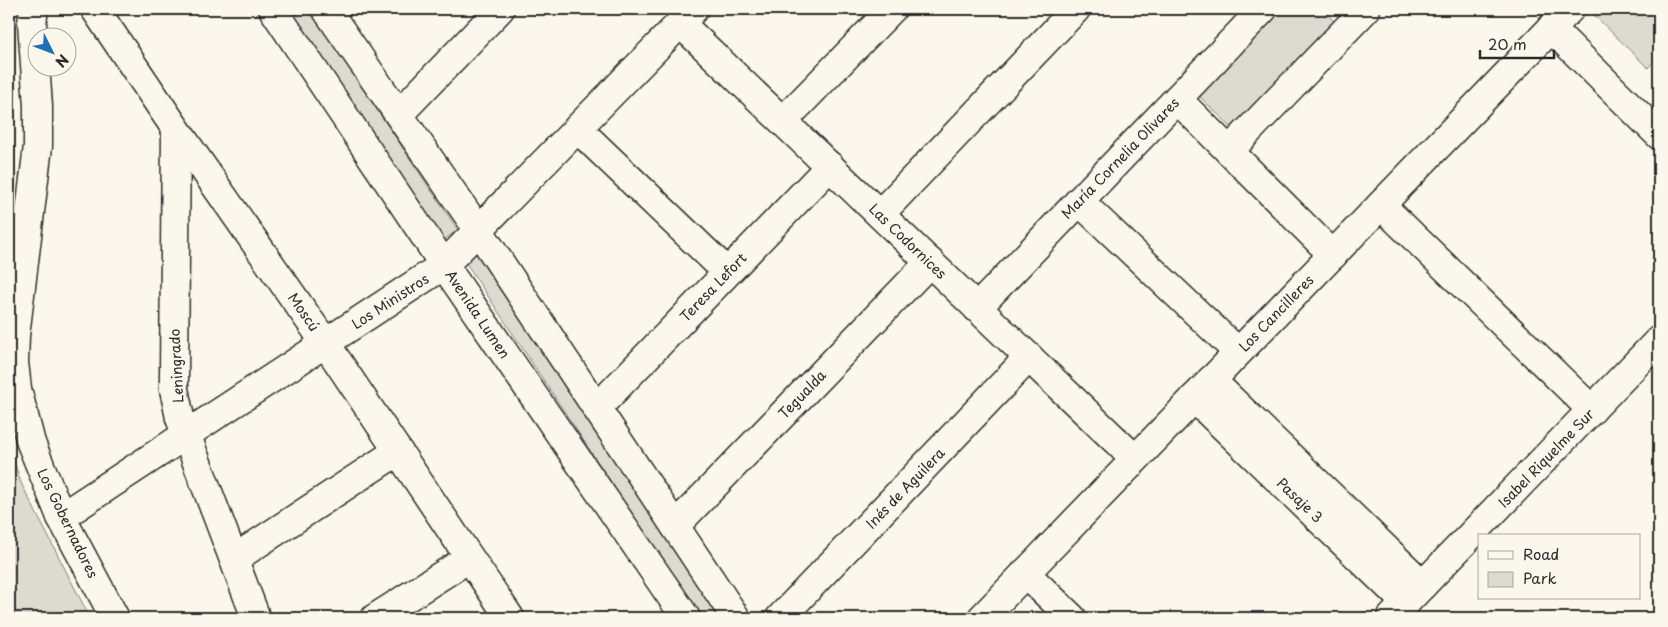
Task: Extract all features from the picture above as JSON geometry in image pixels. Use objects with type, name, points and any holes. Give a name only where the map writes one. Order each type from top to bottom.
[{"type":"street","name":"Los Gobernadores","points":[[34,9],[32,23],[38,106],[38,146],[16,336],[14,362],[17,389],[23,416],[38,461],[61,517],[115,618]]},
{"type":"street","name":"Moscú","points":[[95,9],[326,344],[510,618]]},
{"type":"street","name":"Avenida Lumen","points":[[273,9],[444,265],[686,618]]},
{"type":"street","points":[[326,9],[479,231],[736,618]]},
{"type":"street","points":[[398,114],[500,9]]},
{"type":"street","points":[[783,121],[892,9]]},
{"type":"street","points":[[880,214],[1076,9]]},
{"type":"street","name":"María Cornelia Olivares","points":[[977,308],[1263,9]]},
{"type":"street","name":"Los Cancilleres","points":[[982,618],[1570,9]]},
{"type":"street","points":[[1229,151],[1354,13]]},
{"type":"street","name":"Los Ministros","points":[[61,517],[444,265],[687,16]]},
{"type":"street","name":"Las Codornices","points":[[687,16],[783,121],[1135,459]]},
{"type":"street","points":[[1551,28],[1659,135]]},
{"type":"street","points":[[1177,99],[1333,255]]},
{"type":"street","name":"Leningrado","points":[[176,129],[174,374],[176,404],[256,618]]},
{"type":"street","points":[[578,129],[728,272]]},
{"type":"street","name":"Teresa Lefort","points":[[596,408],[830,166]]},
{"type":"street","points":[[1079,201],[1238,352]]},
{"type":"street","points":[[1381,205],[1592,410]]},
{"type":"street","name":"Tegualda","points":[[675,526],[930,262]]},
{"type":"street","name":"Isabel Riquelme Sur","points":[[1407,602],[1659,340]]},
{"type":"street","name":"Inés de Aguilera","points":[[780,618],[1029,358]]},
{"type":"street","points":[[1202,389],[1407,602]]},
{"type":"street","points":[[234,559],[398,451]]},
{"type":"street","points":[[375,618],[469,558]]},
{"type":"street","points":[[1025,573],[1072,618]]},
{"type":"green space","points":[[9,9],[11,9],[9,44]]},
{"type":"green space","points":[[284,9],[309,9],[458,230],[442,241]]},
{"type":"green space","points":[[1275,9],[1322,9],[1335,22],[1232,128],[1194,91]]},
{"type":"green space","points":[[1659,9],[1659,56],[1648,68],[1589,10]]},
{"type":"green space","points":[[9,44],[10,115],[9,150]]},
{"type":"green space","points":[[480,244],[727,618],[701,618],[464,260]]},
{"type":"green space","points":[[9,445],[21,483],[90,618],[9,618]]}]
